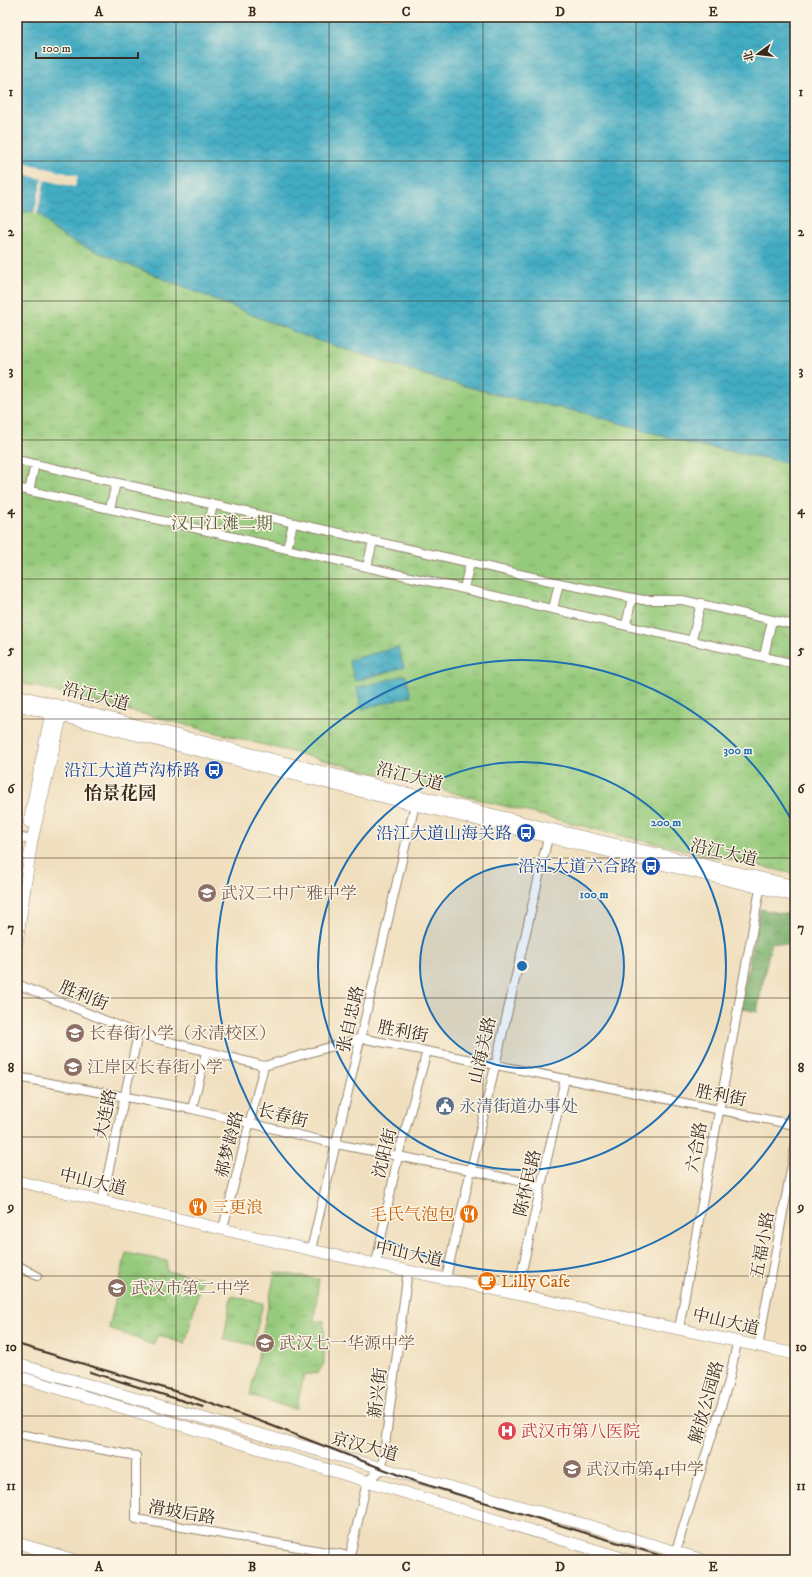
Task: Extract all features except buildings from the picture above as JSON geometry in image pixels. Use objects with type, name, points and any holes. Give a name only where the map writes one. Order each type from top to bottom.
[{"type":"main road","name":"沿江大道","points":[[17,694],[57,709],[416,801],[761,883],[795,896]]},
{"type":"main road","name":"沿江大道","points":[[17,705],[57,709]]},
{"type":"main road","points":[[17,893],[25,838],[57,709]]},
{"type":"main road","points":[[17,943],[25,838]]},
{"type":"main road","name":"沿江大道","points":[[761,883],[795,886]]},
{"type":"main road","name":"中山大道","points":[[17,1181],[223,1228],[311,1250],[679,1328],[737,1343],[795,1354]]},
{"type":"main road","name":"京汉大道","points":[[17,1364],[382,1468],[587,1524],[674,1556],[704,1560]]},
{"type":"main road","name":"京汉大道","points":[[17,1376],[629,1560]]},
{"type":"main road","points":[[17,1544],[76,1560]]},
{"type":"street","points":[[17,460],[559,583],[644,600],[682,600],[700,603],[795,625]]},
{"type":"street","points":[[29,490],[35,464]]},
{"type":"street","points":[[110,509],[116,483]]},
{"type":"street","points":[[17,488],[795,664]]},
{"type":"street","points":[[207,531],[213,505]]},
{"type":"street","points":[[287,549],[293,523]]},
{"type":"street","points":[[367,567],[373,541]]},
{"type":"street","points":[[464,588],[470,563]]},
{"type":"street","points":[[553,609],[559,583]]},
{"type":"street","points":[[626,625],[632,598]]},
{"type":"street","points":[[692,640],[700,603]]},
{"type":"street","points":[[764,656],[772,620]]},
{"type":"street","name":"张自忠路","points":[[311,1250],[416,801]]},
{"type":"street","name":"山海关路","points":[[446,1278],[494,1065],[549,833]]},
{"type":"street","name":"六合路","points":[[679,1328],[761,883]]},
{"type":"street","name":"胜利街","points":[[17,984],[138,1034],[264,1066],[361,1038],[795,1125]]},
{"type":"street","name":"大连路","points":[[102,1201],[123,1097],[138,1034]]},
{"type":"street","name":"沈阳街","points":[[376,1264],[398,1156],[428,1051]]},
{"type":"street","points":[[192,1109],[206,1052]]},
{"type":"street","name":"郝梦龄路","points":[[223,1228],[264,1066]]},
{"type":"street","name":"长春街","points":[[17,1077],[192,1109],[336,1144],[470,1170],[541,1186]]},
{"type":"street","name":"陈怀民路","points":[[517,1293],[565,1079]]},
{"type":"street","name":"五福小路","points":[[758,1347],[795,1148]]},
{"type":"street","points":[[17,1265],[37,1276]]},
{"type":"street","name":"新兴街","points":[[382,1468],[408,1270]]},
{"type":"street","name":"解放公园路","points":[[674,1556],[729,1381],[737,1343]]},
{"type":"street","name":"滑坡后路","points":[[24,1435],[136,1456],[136,1519],[350,1558]]},
{"type":"street","points":[[350,1558],[367,1482],[382,1468]]},
{"type":"green space","name":"汉口江滩二期","points":[[36,211],[41,214],[59,233],[83,246],[307,337],[439,379],[507,397],[585,413],[687,443],[795,464],[795,874],[626,837],[17,682],[17,213]]},
{"type":"green space","points":[[760,909],[795,916],[795,946],[771,942],[757,1012],[740,1008]]},
{"type":"green space","points":[[126,1253],[167,1261],[167,1271],[202,1278],[185,1344],[158,1335],[153,1345],[109,1328]]},
{"type":"green space","points":[[275,1272],[319,1279],[314,1321],[324,1321],[324,1364],[318,1373],[304,1375],[296,1410],[250,1395]]},
{"type":"green space","points":[[231,1296],[263,1303],[253,1345],[224,1339]]},
{"type":"water","points":[[17,17],[795,17],[795,464],[687,443],[585,413],[507,397],[439,379],[307,337],[83,246],[64,237],[52,228],[36,211],[17,213]]},
{"type":"water","points":[[398,647],[404,667],[355,681],[349,660]]},
{"type":"water","points":[[406,675],[411,696],[362,709],[357,688]]},
{"type":"pier","points":[[17,161],[78,176],[75,187],[45,180],[37,214],[34,214],[42,179],[17,173]]},
{"type":"railway","points":[[17,1344],[181,1393],[265,1423],[414,1481],[675,1560]]},
{"type":"railway","points":[[90,1372],[203,1407]]},
{"type":"place","name":"沿江大道芦沟桥路","points":[[214,770]]},
{"type":"place","name":"沿江大道山海关路","points":[[526,833]]},
{"type":"place","name":"沿江大道六合路","points":[[651,866]]},
{"type":"place","name":"武汉二中广雅中学","points":[[207,893]]},
{"type":"place","name":"长春街小学（永清校区）","points":[[75,1033]]},
{"type":"place","name":"江岸区长春街小学","points":[[73,1067]]},
{"type":"place","name":"永清街道办事处","points":[[445,1106]]},
{"type":"place","name":"三更浪","points":[[198,1207]]},
{"type":"place","name":"毛氏气泡包","points":[[469,1214]]},
{"type":"place","name":"Lilly Cafe","points":[[487,1281]]},
{"type":"place","name":"武汉市第二中学","points":[[117,1288]]},
{"type":"place","name":"武汉七一华源中学","points":[[265,1343]]},
{"type":"place","name":"武汉市第八医院","points":[[507,1431]]},
{"type":"place","name":"武汉市第41中学","points":[[572,1469]]},
{"type":"district","name":"怡景花园","points":[[120,793]]}]
